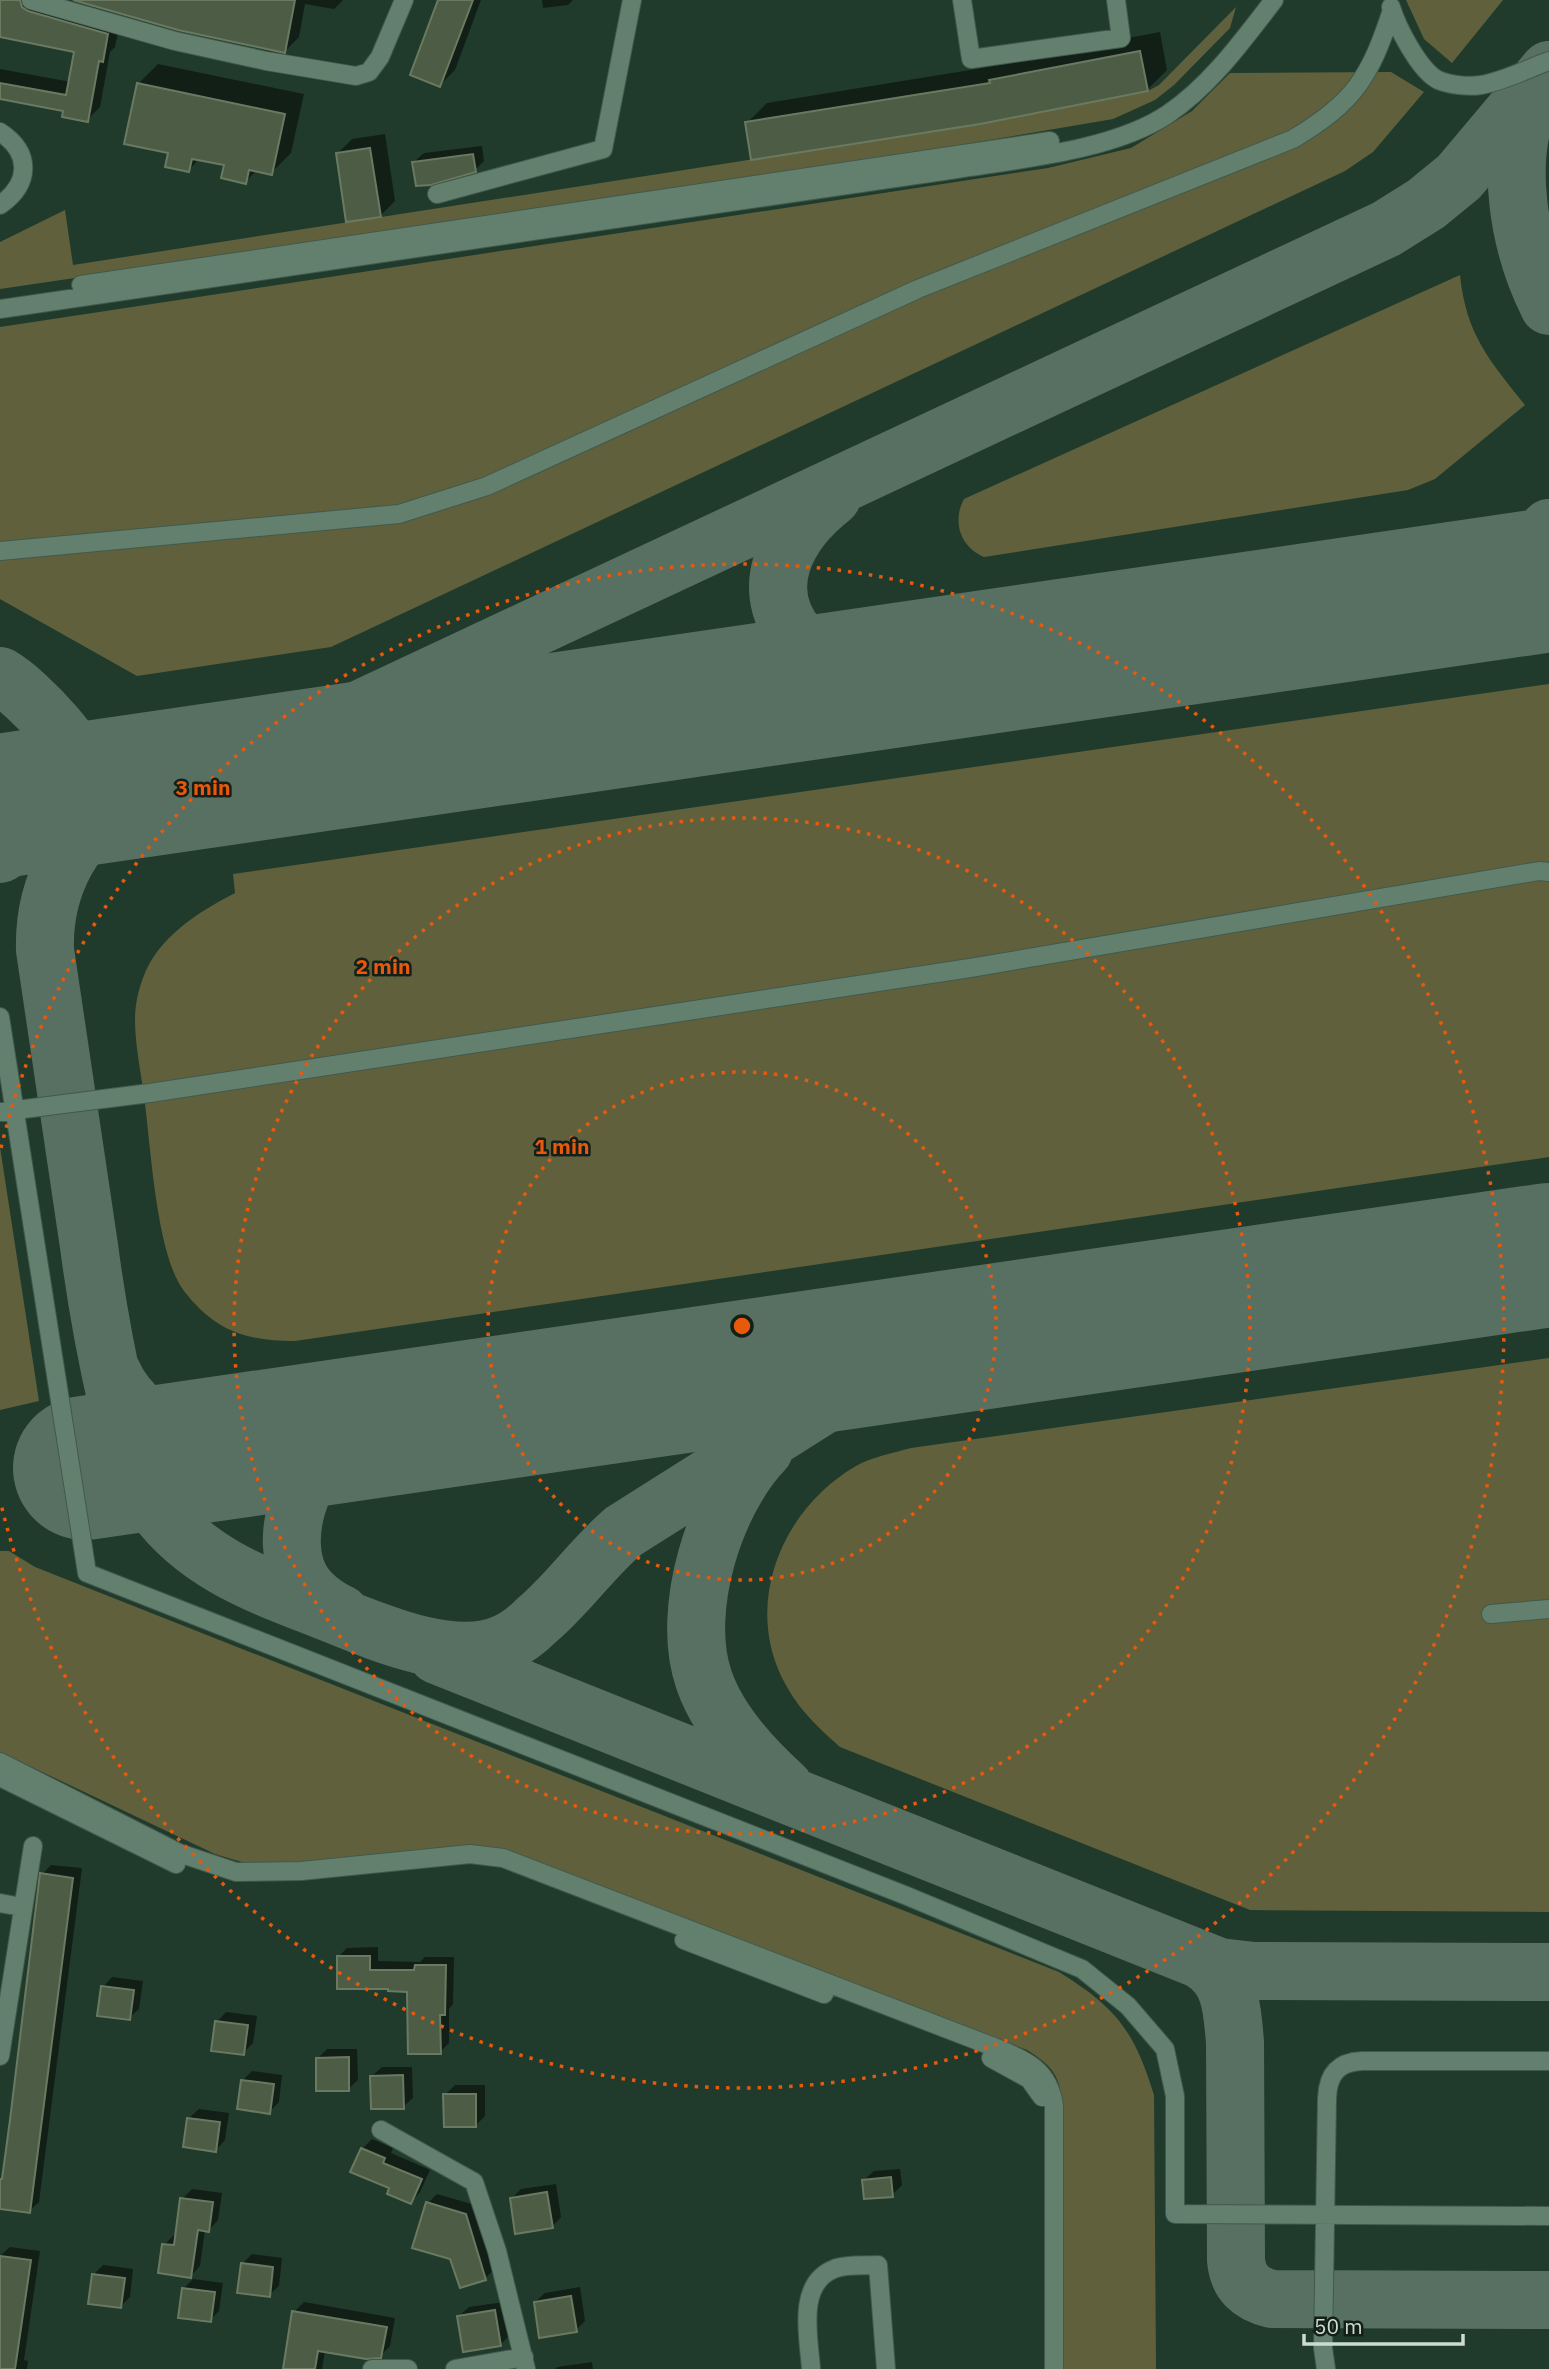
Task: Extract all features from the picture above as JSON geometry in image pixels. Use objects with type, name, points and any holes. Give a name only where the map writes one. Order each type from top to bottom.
[{"type":"street","points":[[31,0],[175,41],[266,61],[356,76],[369,72],[380,57],[404,0]]},
{"type":"street","points":[[437,194],[603,149],[632,0]]},
{"type":"street","points":[[962,0],[971,59],[1121,38],[1116,0]]},
{"type":"street","points":[[0,297],[991,151],[1086,133],[1125,122],[1164,103],[1227,44],[1261,0]]},
{"type":"street","points":[[0,309],[957,169],[1091,144],[1143,127],[1169,114],[1235,50],[1274,0]]},
{"type":"street","points":[[1391,5],[1401,34],[1415,56],[1436,79],[1456,85],[1481,85],[1549,61]]},
{"type":"street","points":[[0,551],[399,514],[487,486],[918,289],[1293,139],[1325,118],[1352,94],[1377,55],[1391,5]]},
{"type":"street","points":[[0,132],[15,144],[21,154],[23,174],[14,194],[0,205]]},
{"type":"street","points":[[7,1111],[150,1093],[970,968],[1549,872]]},
{"type":"street","points":[[0,1017],[7,1111],[87,1573],[881,1886],[1082,1969],[1128,2006],[1165,2049],[1175,2096],[1175,2214],[1549,2216]]},
{"type":"street","points":[[1491,1614],[1549,1609]]},
{"type":"street","points":[[0,1762],[179,1853],[236,1872],[301,1871],[470,1854],[503,1858],[1016,2056],[1038,2070],[1046,2079],[1053,2095],[1054,2369]]},
{"type":"street","points":[[0,1777],[176,1864],[227,1880],[259,1883],[303,1882],[465,1865],[500,1870],[1010,2067],[1029,2079],[1039,2090],[1045,2115],[1045,2369]]},
{"type":"street","points":[[0,2056],[33,1846]]},
{"type":"street","points":[[0,1903],[22,1907]]},
{"type":"street","points":[[1326,2369],[1323,2347],[1328,2085],[1333,2073],[1342,2065],[1362,2061],[1549,2061]]},
{"type":"street","points":[[380,2130],[474,2182],[496,2251],[525,2363],[455,2369]]},
{"type":"street","points":[[811,2369],[807,2310],[810,2294],[820,2278],[835,2269],[878,2265],[886,2369]]},
{"type":"street","points":[[1318,2369],[1323,2347]]},
{"type":"street","points":[[372,2369],[408,2369]]},
{"type":"green space","points":[[1406,0],[1503,0],[1452,63],[1424,39]]},
{"type":"green space","points":[[1236,7],[1230,28],[1174,85],[1155,100],[1113,119],[842,165],[0,289],[0,242],[65,210],[73,265],[980,124],[1148,91],[1159,85]]},
{"type":"green space","points":[[1391,72],[1424,92],[1373,152],[1345,171],[331,647],[137,676],[0,599],[0,327],[1048,168],[1131,148],[1192,111],[1230,73]]},
{"type":"green space","points":[[1460,275],[1468,314],[1481,345],[1525,405],[1435,479],[1408,490],[984,557],[976,553],[964,540],[960,532],[959,516],[964,499]]},
{"type":"green space","points":[[1549,684],[1549,1157],[295,1341],[247,1336],[220,1324],[196,1305],[175,1275],[167,1254],[157,1202],[136,1041],[136,1004],[143,978],[158,951],[193,918],[235,893],[233,874]]},
{"type":"green space","points":[[0,1147],[39,1401],[0,1410]]},
{"type":"green space","points":[[1549,1358],[1549,1912],[1250,1910],[840,1747],[798,1704],[774,1657],[768,1625],[769,1594],[776,1563],[789,1534],[807,1508],[829,1485],[869,1460],[911,1448]]},
{"type":"green space","points":[[0,1551],[9,1551],[35,1567],[1059,1972],[1096,1997],[1121,2023],[1130,2037],[1154,2095],[1156,2369],[1063,2369],[1063,2108],[1054,2073],[1036,2056],[1027,2050],[491,1847],[461,1847],[279,1866],[245,1863],[215,1854],[0,1752]]},
{"type":"building","points":[[0,0],[20,0],[22,7],[28,11],[108,34],[103,62],[99,61],[88,122],[62,117],[63,111],[0,99],[0,83],[66,95],[74,52],[0,37]]},
{"type":"building","points":[[73,0],[295,0],[285,53],[178,30]]},
{"type":"building","points":[[438,0],[473,0],[440,87],[410,75]]},
{"type":"building","points":[[1140,51],[1148,91],[980,124],[751,160],[745,122],[990,83],[989,80]]},
{"type":"building","points":[[137,83],[285,114],[272,175],[249,170],[246,184],[221,178],[224,165],[192,159],[189,172],[165,167],[168,153],[124,144]]},
{"type":"building","points":[[370,148],[381,217],[346,222],[336,153]]},
{"type":"building","points":[[473,154],[476,172],[431,185],[416,186],[412,162]]},
{"type":"building","points":[[40,1873],[73,1878],[30,2213],[0,2209],[0,2179],[10,2120]]},
{"type":"building","points":[[337,1956],[370,1956],[370,1970],[414,1970],[415,1965],[446,1965],[445,2015],[440,2015],[441,2054],[408,2054],[407,1992],[388,1989],[337,1989]]},
{"type":"building","points":[[101,1986],[134,1990],[130,2020],[97,2016]]},
{"type":"building","points":[[215,2021],[248,2025],[244,2055],[211,2051]]},
{"type":"building","points":[[349,2057],[349,2091],[316,2091],[316,2058]]},
{"type":"building","points":[[403,2075],[404,2109],[371,2109],[370,2076]]},
{"type":"building","points":[[241,2080],[274,2084],[270,2114],[237,2109]]},
{"type":"building","points":[[443,2094],[476,2094],[476,2127],[444,2127]]},
{"type":"building","points":[[187,2118],[220,2122],[216,2152],[183,2147]]},
{"type":"building","points":[[361,2148],[385,2158],[383,2163],[422,2179],[411,2204],[387,2194],[389,2188],[350,2172]]},
{"type":"building","points":[[891,2177],[893,2197],[864,2199],[862,2180]]},
{"type":"building","points":[[547,2192],[553,2228],[515,2234],[510,2198]]},
{"type":"building","points":[[180,2198],[213,2202],[209,2232],[198,2230],[191,2278],[158,2273],[162,2244],[174,2245]]},
{"type":"building","points":[[426,2202],[466,2214],[486,2280],[460,2288],[450,2259],[412,2248]]},
{"type":"building","points":[[0,2256],[31,2260],[15,2369],[0,2369]]},
{"type":"building","points":[[241,2263],[273,2267],[270,2297],[237,2293]]},
{"type":"building","points":[[92,2274],[125,2278],[121,2308],[88,2304]]},
{"type":"building","points":[[182,2288],[215,2292],[211,2322],[178,2318]]},
{"type":"building","points":[[571,2296],[577,2332],[539,2338],[534,2302]]},
{"type":"building","points":[[495,2310],[501,2346],[463,2352],[457,2316]]},
{"type":"building","points":[[292,2311],[387,2327],[381,2358],[366,2359],[318,2351],[315,2369],[283,2369]]},
{"type":"taxiway","points":[[224,773],[1386,229],[1426,204],[1459,177],[1549,70]]},
{"type":"taxiway","points":[[1532,97],[1518,148],[1518,203],[1530,257],[1549,306]]},
{"type":"taxiway","points":[[832,497],[802,527],[782,562],[778,581],[779,601],[786,620],[809,649],[841,668],[873,674],[917,672]]},
{"type":"taxiway","points":[[1426,598],[1461,588],[1494,574],[1523,554],[1549,528]]},
{"type":"taxiway","points":[[0,676],[26,696],[56,727],[89,778],[92,792],[90,806],[73,847]]},
{"type":"taxiway","points":[[179,780],[138,794],[112,809],[78,842],[56,882],[46,927],[45,950],[98,1305],[126,1442],[145,1491],[168,1522],[186,1540],[247,1579],[359,1625],[435,1648],[460,1651],[484,1649],[514,1639],[526,1630],[549,1610],[601,1552],[624,1531],[915,1347]]},
{"type":"taxiway","points":[[0,854],[21,841],[54,810],[92,793]]},
{"type":"taxiway","points":[[112,1372],[135,1406],[171,1432],[213,1443],[258,1443]]},
{"type":"taxiway","points":[[341,1614],[318,1599],[300,1578],[294,1562],[292,1544],[297,1506],[313,1471],[336,1445],[357,1433],[397,1422]]},
{"type":"taxiway","points":[[764,1450],[730,1498],[717,1527],[706,1559],[696,1622],[698,1652],[710,1695],[727,1724],[749,1752],[784,1787]]},
{"type":"taxiway","points":[[437,1655],[1219,1967],[1254,1971],[1549,1972]]},
{"type":"taxiway","points":[[1202,1961],[1212,1968],[1225,1986],[1233,2018],[1236,2260],[1243,2281],[1252,2291],[1272,2299],[1549,2300]]},
{"type":"runway","points":[[0,806],[1549,580]]},
{"type":"runway","points":[[85,1468],[1549,1255]]}]
